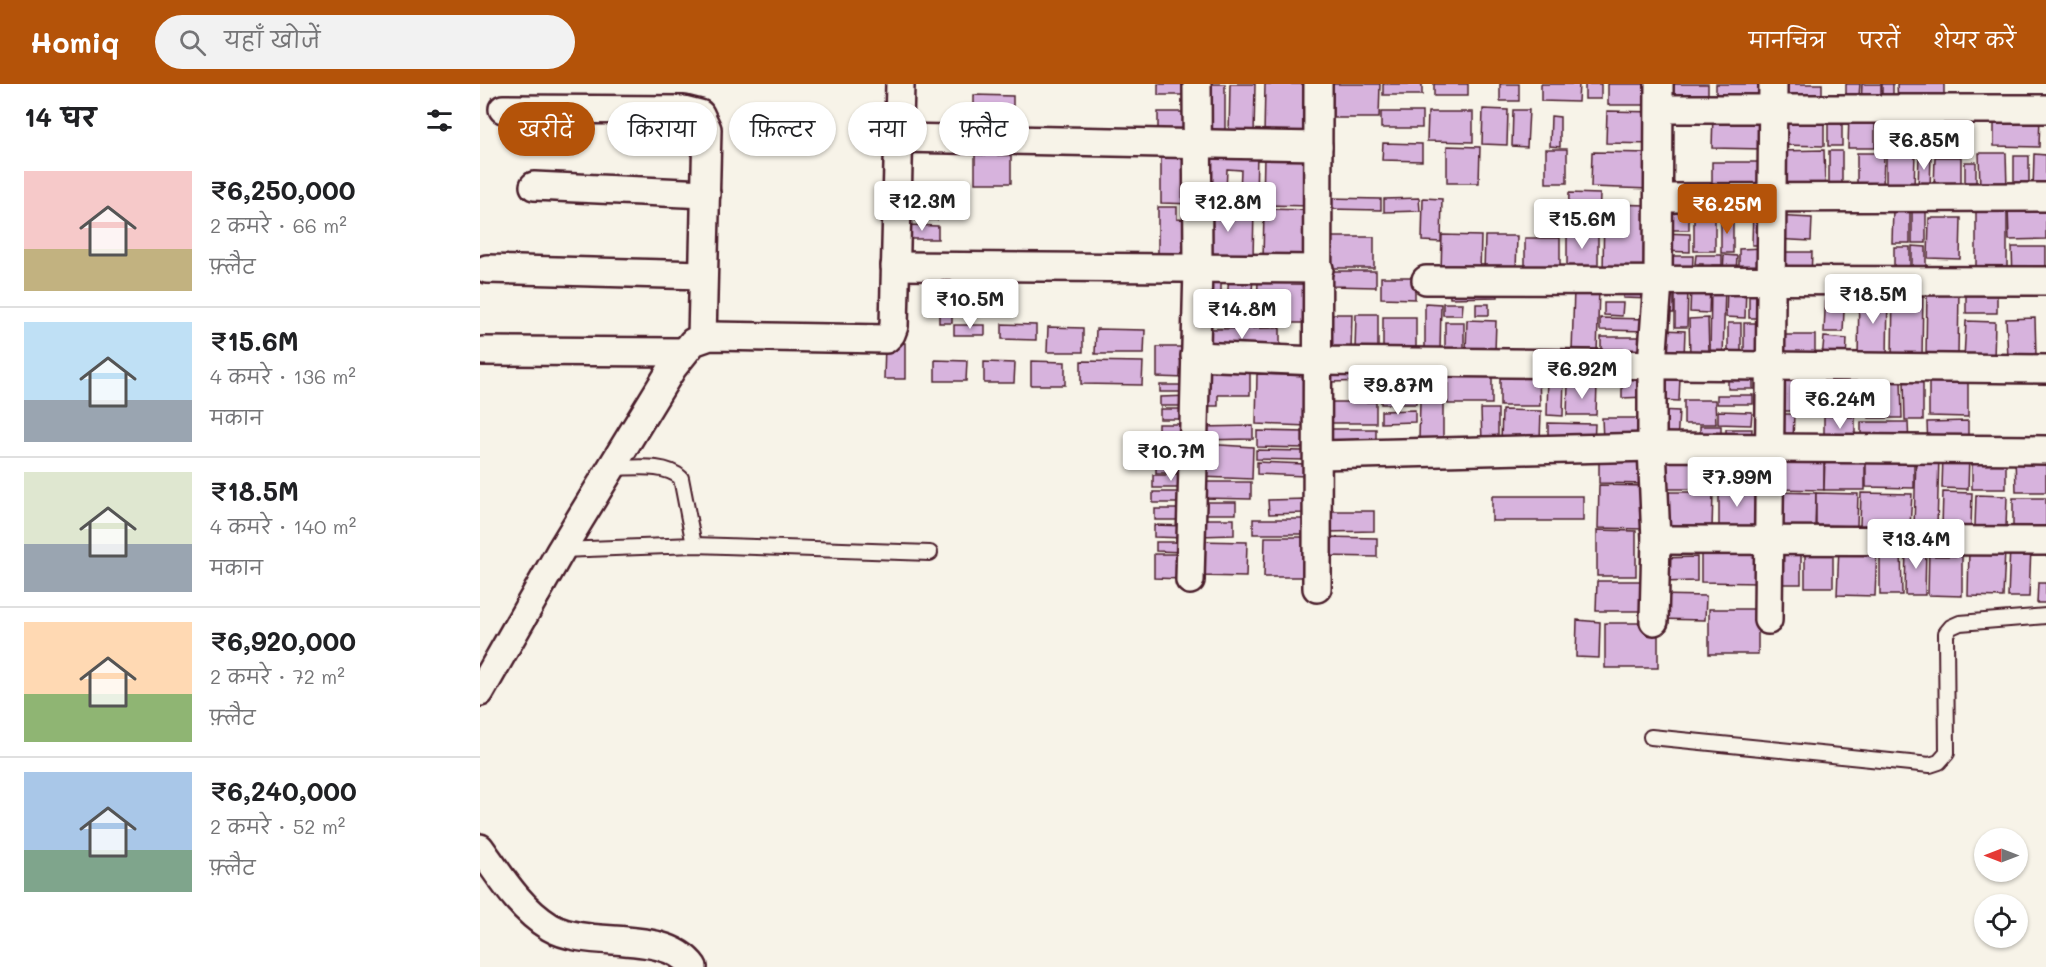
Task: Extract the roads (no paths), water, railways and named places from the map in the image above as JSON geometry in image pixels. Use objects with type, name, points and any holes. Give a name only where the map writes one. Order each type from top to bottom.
[{"type":"street","points":[[900,84],[900,102]]},
{"type":"street","points":[[1190,580],[1198,268],[1197,84]]},
{"type":"street","points":[[1317,588],[1318,84]]},
{"type":"street","points":[[1654,621],[1656,540],[1652,447],[1652,364],[1658,282],[1659,96],[1773,97],[2046,109]]},
{"type":"street","points":[[1768,620],[1773,97]]},
{"type":"street","points":[[480,692],[561,550],[692,345],[703,275],[707,129],[705,120],[693,111],[595,110]]},
{"type":"street","points":[[927,139],[1318,146]]},
{"type":"street","points":[[483,351],[886,339],[894,326],[899,156]]},
{"type":"street","points":[[534,186],[706,194]]},
{"type":"street","points":[[1659,198],[2046,197]]},
{"type":"street","points":[[895,266],[1318,269]]},
{"type":"street","points":[[487,269],[703,275]]},
{"type":"street","points":[[1426,279],[1658,282],[2046,281]]},
{"type":"street","points":[[1195,356],[1318,361],[2046,369]]},
{"type":"street","points":[[1319,455],[1652,447],[2046,450]]},
{"type":"street","points":[[1656,540],[2046,541]]},
{"type":"street","points":[[480,848],[510,889],[550,927],[576,937],[627,942],[668,950],[686,958],[693,967]]},
{"type":"lane","points":[[612,468],[660,468],[675,473],[685,487],[693,545]]},
{"type":"lane","points":[[561,550],[693,545],[930,553]]},
{"type":"lane","points":[[1651,737],[1930,765],[1940,762],[1947,753],[1946,633],[1951,627],[1960,623],[2046,616]]}]
